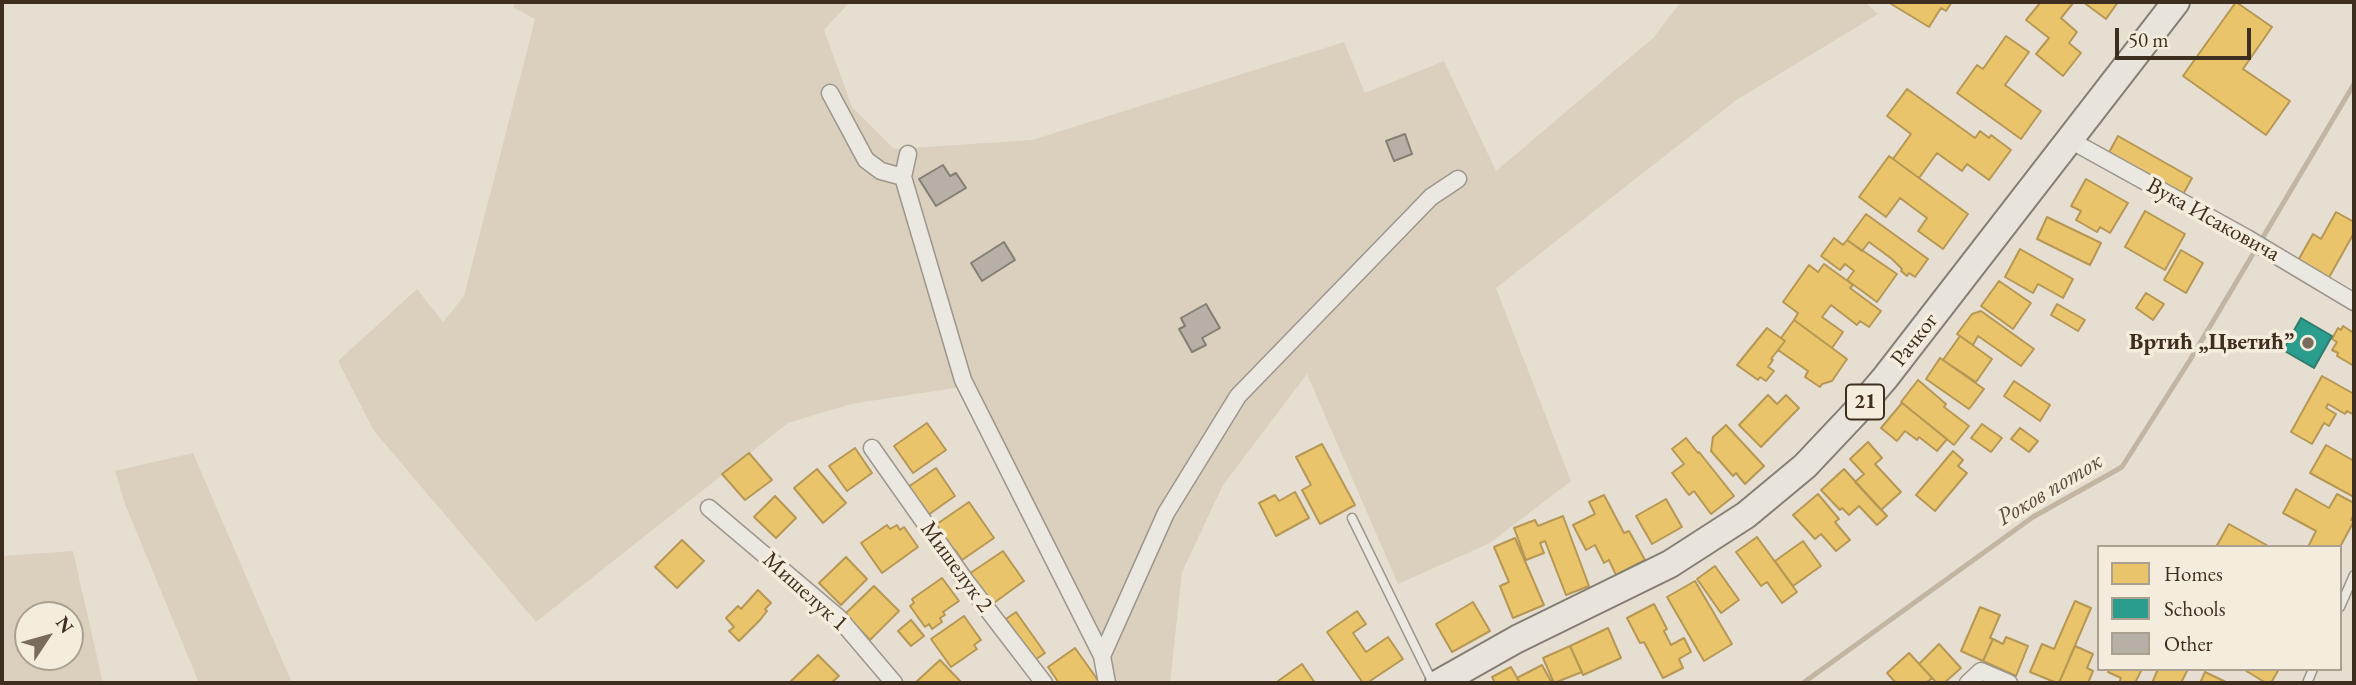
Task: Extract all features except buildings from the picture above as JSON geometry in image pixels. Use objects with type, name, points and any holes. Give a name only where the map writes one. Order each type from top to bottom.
[{"type":"main road","name":"Рачког","points":[[1438,683],[1505,645],[1671,564],[1711,540],[1778,490],[1829,443],[1855,414],[2070,141],[2175,2]]},
{"type":"street","points":[[830,93],[866,160],[881,172],[904,177]]},
{"type":"street","name":"Вука Исаковича","points":[[2070,141],[2247,238],[2354,302]]},
{"type":"street","points":[[908,154],[904,177],[963,380],[1102,656],[1107,683]]},
{"type":"street","points":[[1102,656],[1166,513],[1238,396],[1422,206],[1458,179]]},
{"type":"street","name":"Мишелук 2","points":[[872,448],[965,580],[1044,683]]},
{"type":"street","name":"Мишелук 1","points":[[709,508],[838,617],[894,683]]},
{"type":"street","points":[[1968,683],[1981,671],[2009,683]]},
{"type":"lane","points":[[1352,518],[1433,683]]},
{"type":"lane","points":[[2342,602],[2354,575]]},
{"type":"shaded area","points":[[515,2],[850,2],[824,30],[852,107],[894,149],[1032,140],[1344,42],[1365,93],[1444,61],[1496,171],[1653,38],[1681,2],[1865,2],[1878,14],[1735,101],[1496,288],[1571,481],[1490,543],[1398,584],[1307,374],[1223,485],[1182,572],[1170,683],[1106,683],[1103,660],[967,386],[851,404],[788,423],[536,622],[374,431],[338,361],[417,289],[443,322],[464,296],[535,19],[513,7]]},
{"type":"shaded area","points":[[193,453],[292,683],[199,683],[125,504],[115,471]]},
{"type":"shaded area","points":[[73,551],[103,683],[2,683],[2,556]]},
{"type":"waterway","name":"Роков поток","points":[[1803,683],[2033,517],[2122,467],[2190,360],[2354,84]]},
{"type":"place","name":"Вртић „Цветић”","points":[[2308,343]]}]
